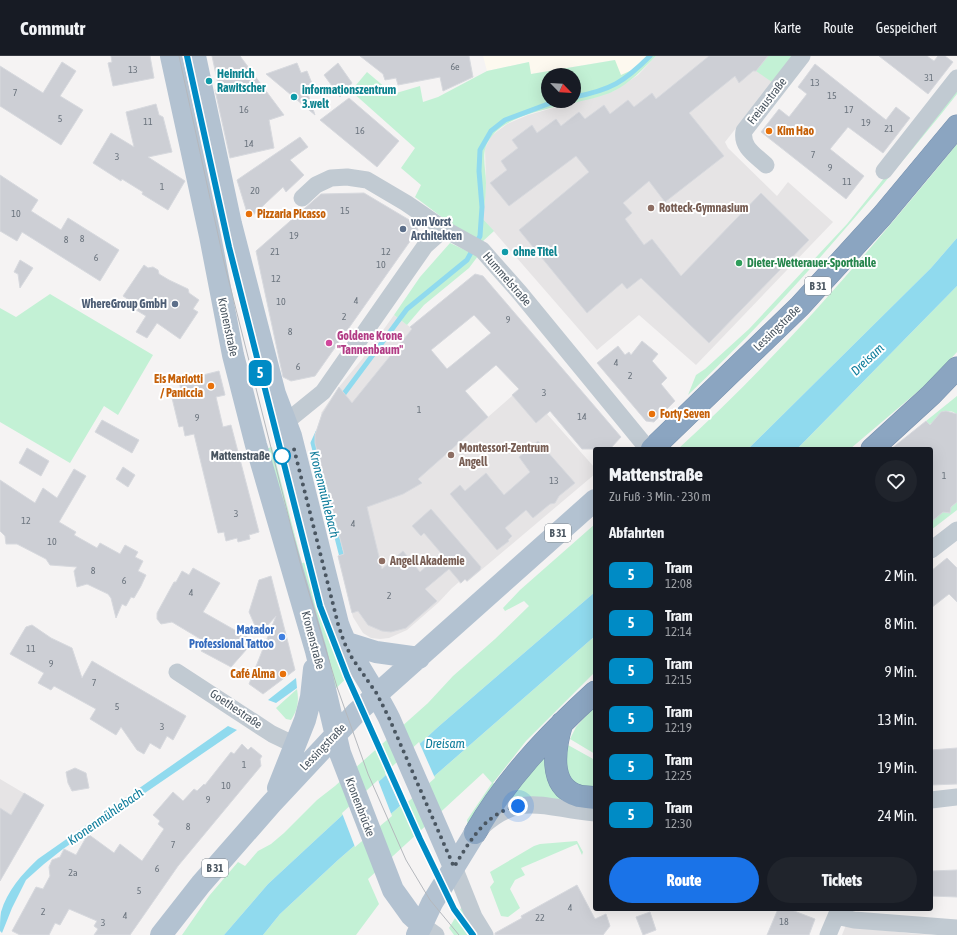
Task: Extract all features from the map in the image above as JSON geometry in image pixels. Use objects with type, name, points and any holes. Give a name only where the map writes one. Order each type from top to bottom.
[{"type":"highway","name":"Lessingstraße","points":[[654,447],[800,306],[882,216],[957,126]]},
{"type":"highway","points":[[874,447],[931,395],[957,368]]},
{"type":"highway","points":[[475,833],[491,807],[518,770],[562,722],[593,694]]},
{"type":"highway","points":[[562,722],[557,741],[555,766],[561,783],[569,791],[578,796],[593,798]]},
{"type":"main road","name":"Kronenstraße","points":[[171,56],[210,236],[233,355],[256,445],[316,651],[335,734]]},
{"type":"main road","points":[[195,56],[231,224],[271,377],[286,422],[344,642],[377,694],[454,867]]},
{"type":"main road","name":"Lessingstraße","points":[[161,935],[201,884],[335,734],[377,694],[593,502]]},
{"type":"main road","points":[[344,642],[376,652],[419,658]]},
{"type":"main road","points":[[271,804],[305,720],[311,697],[316,651]]},
{"type":"main road","points":[[356,713],[389,723]]},
{"type":"main road","name":"Kronenbrücke","points":[[335,734],[342,760],[386,875],[402,903],[425,932]]},
{"type":"main road","points":[[425,932],[434,899],[475,833]]},
{"type":"main road","points":[[386,875],[414,898],[424,900],[434,899]]},
{"type":"street","name":"Freiaustraße","points":[[766,165],[746,146],[742,139],[744,132],[802,56]]},
{"type":"street","points":[[884,171],[957,78]]},
{"type":"street","name":"Hummelstraße","points":[[302,198],[316,185],[331,178],[347,177],[367,180],[406,203],[444,229],[482,250],[520,293],[646,447]]},
{"type":"street","points":[[286,422],[323,392],[425,246],[444,229]]},
{"type":"street","points":[[933,548],[957,530]]},
{"type":"street","name":"Goethestraße","points":[[177,672],[272,734],[295,745]]},
{"type":"street","points":[[933,800],[957,797]]},
{"type":"street","points":[[475,833],[491,818],[510,808],[526,804],[546,804],[570,810],[593,813]]},
{"type":"street","points":[[454,867],[474,916],[485,935]]},
{"type":"street","points":[[828,935],[837,913],[854,920],[957,928]]},
{"type":"shaded area","points":[[483,56],[648,56],[632,70],[621,76],[614,60],[567,68],[541,68],[541,72],[531,74],[528,62],[487,71]]},
{"type":"shaded area","name":"Rotteck-Gymnasium","points":[[656,56],[793,56],[725,142],[728,148],[777,196],[788,182],[833,222],[696,365],[639,315],[597,350],[483,219],[486,183],[485,148],[491,136],[507,124],[528,115],[553,108],[581,108],[581,100],[614,91],[638,75]]},
{"type":"shaded area","name":"Montessori-Zentrum Angell","points":[[394,315],[410,327],[488,417],[554,359],[578,387],[547,414],[593,466],[593,476],[467,582],[465,580],[460,584],[459,582],[407,630],[389,638],[380,639],[371,638],[363,633],[353,617],[338,556],[343,554],[343,550],[315,443],[315,435],[323,415],[321,413],[339,387],[363,358]]},
{"type":"shaded area","points":[[0,779],[44,805],[0,881]]},
{"type":"shaded area","points":[[846,925],[907,933],[932,935],[842,935]]},
{"type":"green space","points":[[648,56],[656,56],[631,80],[620,88],[581,101],[581,68],[567,68],[615,60],[621,75],[632,70]]},
{"type":"green space","points":[[768,56],[793,56],[772,82],[756,71]]},
{"type":"green space","points":[[529,62],[531,74],[541,72],[541,108],[552,108],[524,116],[508,123],[494,133],[486,146],[484,159],[486,188],[483,219],[494,231],[482,242],[459,230],[415,197],[421,185],[401,168],[415,148],[351,91],[367,72],[393,94],[420,86],[423,102],[438,97],[487,71]]},
{"type":"green space","points":[[957,88],[957,94],[942,113],[820,258],[755,328],[688,395],[696,375],[705,369],[749,329],[847,224]]},
{"type":"green space","points":[[957,144],[957,238],[931,268],[750,447],[680,447],[716,414],[788,340],[891,224]]},
{"type":"green space","points":[[450,243],[478,256],[469,268],[424,305],[407,325],[394,315],[420,277]]},
{"type":"green space","points":[[957,286],[957,352],[929,382],[852,447],[799,447]]},
{"type":"green space","points":[[50,294],[153,355],[118,415],[104,406],[70,463],[0,422],[0,308],[16,317]]},
{"type":"green space","points":[[957,396],[957,415],[950,411],[941,413],[935,423],[929,424],[926,421]]},
{"type":"green space","points":[[272,447],[302,563],[312,561],[352,673],[331,693],[262,450]]},
{"type":"green space","points":[[957,502],[957,510],[933,528],[933,520],[943,512],[950,513],[951,507]]},
{"type":"green space","points":[[593,526],[593,594],[438,727],[323,833],[268,884],[224,935],[182,935],[209,896],[238,862],[245,866],[258,851],[271,844],[284,833],[317,800],[335,786],[428,703],[453,676],[495,639],[529,606],[524,601],[505,611],[503,608],[520,590]]},
{"type":"green space","points":[[593,638],[593,674],[526,741],[493,783],[495,784],[468,827],[467,820],[492,783],[483,773],[368,879],[379,904],[356,935],[263,935],[280,914],[338,860]]},
{"type":"green space","points":[[297,689],[297,709],[291,720],[286,719],[276,708]]},
{"type":"green space","points":[[593,708],[593,753],[570,739],[576,727]]},
{"type":"green space","points":[[568,745],[593,759],[593,789],[571,785],[566,761]]},
{"type":"green space","points":[[542,759],[545,759],[574,802],[513,800],[512,797]]},
{"type":"green space","points":[[577,841],[583,852],[582,855],[577,844],[521,868],[525,875],[515,880],[510,889],[520,908],[508,917],[501,916],[490,887],[494,882],[490,872],[534,846],[540,844]]},
{"type":"green space","points":[[463,905],[480,935],[454,935],[449,928]]},
{"type":"water","name":"Dreisam","points":[[957,238],[957,286],[799,447],[750,447],[931,268]]},
{"type":"water","name":"Dreisam","points":[[593,594],[593,638],[338,860],[280,914],[263,935],[224,935],[268,884],[438,727]]},
{"type":"water","points":[[296,678],[297,688],[276,703],[268,700]]},
{"type":"water","points":[[228,726],[237,730],[63,849],[26,880],[12,908],[2,933],[0,931],[1,912],[7,897],[21,877],[38,859]]},
{"type":"pier","points":[[419,742],[435,778],[401,808],[385,773]]},
{"type":"pier","points":[[378,780],[392,816],[355,847],[342,813]]},
{"type":"building","points":[[111,56],[150,56],[154,78],[113,86],[108,63],[112,62]]},
{"type":"building","points":[[212,56],[240,56],[284,115],[269,120],[274,148],[230,158],[215,90],[219,89]]},
{"type":"building","points":[[360,56],[469,56],[473,77],[443,91],[440,77],[398,85],[396,78],[385,80],[383,74]]},
{"type":"building","points":[[709,56],[768,56],[756,71],[753,71],[739,83],[735,76],[689,113],[724,156],[665,202],[649,181],[623,203],[632,213],[625,219],[644,245],[652,239],[681,276],[761,193],[809,240],[709,343],[641,278],[627,289],[622,283],[587,313],[519,230],[589,172],[576,156],[509,206],[490,183],[507,170],[501,161],[518,148],[512,140],[532,125],[537,133],[556,119],[561,126],[579,112],[585,119],[604,105],[610,114],[628,100],[634,107],[652,93],[656,99]]},
{"type":"building","points":[[879,56],[927,56],[934,61],[938,56],[945,56],[953,62],[928,94]]},
{"type":"building","points":[[62,62],[76,71],[60,96],[83,110],[61,145],[0,106],[0,66],[43,93]]},
{"type":"building","name":"informationszentrum 3.welt","points":[[297,63],[301,73],[307,71],[313,86],[306,88],[315,115],[266,74]]},
{"type":"building","points":[[338,63],[352,83],[340,97],[324,75]]},
{"type":"building","points":[[815,64],[886,120],[896,107],[910,118],[883,153],[848,127],[830,149],[864,176],[846,199],[761,132],[779,109],[789,117],[807,94],[798,87]]},
{"type":"building","points":[[349,98],[399,141],[377,167],[320,120]]},
{"type":"building","points":[[156,104],[159,115],[163,117],[172,152],[148,157],[185,181],[168,210],[142,194],[143,192],[122,179],[121,181],[93,163],[111,133],[134,147],[126,112]]},
{"type":"building","points":[[300,137],[308,147],[290,160],[304,175],[286,192],[283,187],[249,219],[237,180]]},
{"type":"building","points":[[0,175],[38,200],[31,211],[61,230],[68,218],[119,250],[100,281],[22,232],[17,241],[0,231]]},
{"type":"building","points":[[364,193],[416,224],[418,230],[315,376],[291,381],[283,377],[256,251],[321,194]]},
{"type":"building","points":[[20,260],[33,268],[20,288],[18,274],[14,272]]},
{"type":"building","points":[[144,265],[148,268],[153,267],[158,270],[159,274],[188,289],[189,293],[199,300],[193,309],[198,312],[180,339],[157,323],[147,338],[136,332],[146,316],[136,310],[138,306],[123,296]]},
{"type":"building","points":[[475,274],[483,276],[621,437],[612,447],[593,447],[593,449],[582,449],[550,411],[536,423],[512,395],[519,389],[496,365],[465,391],[488,417],[418,479],[422,483],[403,494],[367,507],[382,569],[403,551],[420,572],[441,553],[424,533],[421,536],[412,526],[431,509],[481,567],[480,570],[467,581],[465,579],[461,583],[449,569],[425,589],[437,601],[406,628],[391,632],[382,631],[368,625],[358,611],[352,613],[338,556],[344,554],[315,443],[315,435],[322,414],[339,387],[352,403],[412,329],[410,327]],"holes":[[[474,315],[491,333],[447,369],[431,350]]]},
{"type":"building","points":[[642,341],[658,354],[652,361],[667,378],[661,384],[675,401],[654,422],[646,421],[597,363],[618,346],[625,355],[629,352],[631,355]]},
{"type":"building","points":[[219,371],[225,395],[216,397],[223,427],[231,425],[259,532],[249,535],[250,539],[238,542],[237,538],[226,541],[224,532],[218,533],[194,434],[185,436],[183,426],[179,427],[172,398],[182,395],[179,381]]},
{"type":"building","points":[[946,411],[957,414],[957,502],[951,507],[950,513],[943,512],[933,520],[933,447],[894,447],[926,421],[930,425],[941,412]]},
{"type":"building","points":[[102,420],[139,440],[132,453],[95,432]]},
{"type":"building","points":[[538,441],[575,483],[559,496],[555,503],[550,504],[533,518],[526,510],[505,528],[512,536],[508,540],[509,541],[497,550],[450,494],[460,485],[465,491],[486,473],[504,495],[530,472],[519,457]]},
{"type":"building","points":[[27,448],[49,461],[41,476],[19,463]]},
{"type":"building","points":[[123,467],[135,475],[128,487],[116,479]]},
{"type":"building","points":[[74,469],[86,476],[59,522],[76,532],[74,535],[97,548],[100,543],[120,554],[125,545],[138,552],[135,557],[143,561],[138,571],[146,575],[141,586],[134,598],[131,597],[126,606],[122,604],[116,618],[111,598],[108,594],[87,584],[77,587],[74,571],[77,567],[50,565],[46,559],[17,544],[6,544],[5,536],[0,531],[0,480],[35,503],[43,488],[57,498]]},
{"type":"building","points":[[947,558],[957,568],[957,602],[949,594],[933,606],[933,569]]},
{"type":"building","points":[[193,568],[220,583],[203,612],[254,641],[231,667],[201,651],[207,643],[172,622],[161,624],[157,619],[157,613],[174,582],[176,582],[182,571],[189,575]]},
{"type":"building","points":[[271,576],[295,670],[263,694],[249,684],[276,616],[259,635],[249,612],[259,580]]},
{"type":"building","points":[[32,625],[51,638],[72,648],[82,678],[92,661],[186,716],[173,740],[167,736],[160,749],[150,743],[144,754],[137,750],[121,727],[116,735],[90,719],[96,709],[54,686],[51,690],[38,683],[44,673],[10,654],[26,627]]},
{"type":"building","points":[[242,744],[248,750],[251,747],[262,756],[260,759],[261,766],[178,866],[130,935],[94,935],[98,929],[94,926],[97,921],[69,909],[60,925],[55,923],[49,935],[20,935],[12,931],[36,887],[43,889],[50,876],[49,867],[52,860],[60,857],[64,849],[76,855],[88,834],[114,853],[120,844],[142,861],[164,829],[158,824],[160,821],[153,815],[173,792],[183,801],[194,789],[197,791],[204,784],[205,785],[231,752],[234,754]]},
{"type":"building","points":[[957,748],[957,784],[933,785],[933,750]]},
{"type":"building","points":[[75,768],[86,773],[89,788],[72,791],[68,783],[66,772]]},
{"type":"building","points":[[24,793],[44,805],[0,881],[0,808],[11,815]]},
{"type":"building","points":[[957,870],[957,897],[933,896],[933,871]]},
{"type":"building","points":[[577,885],[595,919],[606,914],[610,926],[603,935],[495,935],[495,933],[522,918],[521,916]]},
{"type":"building","points":[[777,911],[794,911],[815,919],[809,935],[767,935]]},
{"type":"building","points":[[650,912],[656,930],[643,935],[636,917]]},
{"type":"waterway","name":"Kronenmühlebach","points":[[581,95],[616,84],[624,79],[650,56]]},
{"type":"waterway","name":"Kronenmühlebach","points":[[340,399],[407,309],[467,260],[480,236],[482,207],[479,171],[480,150],[491,131],[505,120],[541,107]]},
{"type":"waterway","name":"Kronenmühlebach","points":[[318,432],[313,443],[343,561]]},
{"type":"tram line","points":[[179,56],[224,262],[301,566],[337,687],[368,774],[406,860],[430,900],[459,935]]},
{"type":"tram line","points":[[187,56],[232,260],[320,606],[347,676],[420,839],[454,909],[473,935]]},
{"type":"tram line","name":"5","points":[[187,56],[229,247],[320,606],[347,676],[420,839],[454,909],[473,935]]},
{"type":"place","name":"Heinrich Rawitscher","points":[[209,81]]},
{"type":"place","name":"informationszentrum 3.welt","points":[[294,97]]},
{"type":"place","name":"Kim Hao","points":[[769,131]]},
{"type":"place","name":"Rotteck-Gymnasium","points":[[651,208]]},
{"type":"place","name":"Pizzaria Picasso","points":[[249,214]]},
{"type":"place","name":"von Vorst Architekten","points":[[403,229]]},
{"type":"place","name":"ohne Titel","points":[[505,252]]},
{"type":"place","name":"Dieter-Wetterauer-Sporthalle","points":[[739,263]]},
{"type":"place","name":"WhereGroup GmbH","points":[[175,304]]},
{"type":"place","name":"Goldene Krone \"Tannenbaum\"","points":[[329,343]]},
{"type":"place","name":"Eis Mariotti / Paniccia","points":[[211,386]]},
{"type":"place","name":"Forty Seven","points":[[652,414]]},
{"type":"place","name":"Montessori-Zentrum Angell","points":[[451,455]]},
{"type":"place","name":"Mattenstraße","points":[[282,456]]},
{"type":"place","name":"Angell Akademie","points":[[382,561]]},
{"type":"place","name":"Matador Professional Tattoo","points":[[282,637]]},
{"type":"place","name":"Café Alma","points":[[283,674]]},
{"type":"route","points":[[282,456],[294,449],[338,624],[344,642],[352,658],[363,672],[386,711],[454,867],[475,833],[491,818],[510,808],[518,806]]}]
